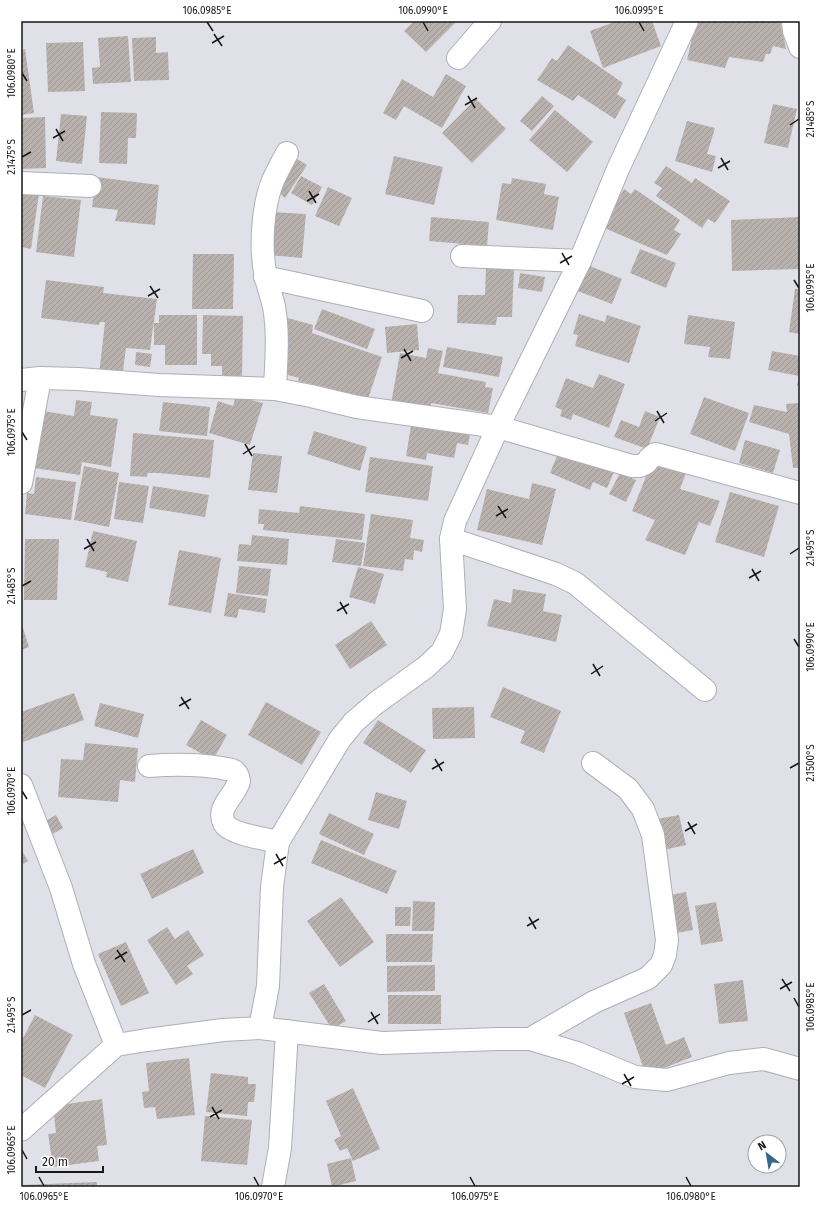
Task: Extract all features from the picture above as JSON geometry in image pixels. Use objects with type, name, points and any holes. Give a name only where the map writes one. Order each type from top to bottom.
[{"type":"street","points":[[458,58],[490,21]]},
{"type":"street","points":[[260,1028],[268,986],[272,887],[278,842],[340,739],[354,722],[376,703],[426,667],[442,652],[451,634],[455,609],[451,539],[455,521],[498,427],[580,261],[618,169],[687,21]]},
{"type":"street","points":[[793,21],[794,32],[800,47]]},
{"type":"street","points":[[274,390],[277,342],[274,306],[265,277],[262,243],[265,211],[272,184],[287,153]]},
{"type":"street","points":[[21,183],[90,186]]},
{"type":"street","points":[[462,256],[580,261]]},
{"type":"street","points":[[265,277],[422,311]]},
{"type":"street","points":[[21,483],[30,379],[78,379],[159,386],[274,390],[357,406],[498,427],[632,466],[643,465],[655,454],[800,494]]},
{"type":"street","points":[[451,539],[556,574],[575,583],[705,690]]},
{"type":"street","points":[[530,1039],[594,1002],[648,978],[661,965],[665,955],[666,940],[653,835],[643,809],[628,788],[593,763]]},
{"type":"street","points":[[149,766],[174,764],[200,765],[234,770],[238,775],[238,781],[226,803],[223,814],[224,823],[236,832],[278,842]]},
{"type":"street","points":[[21,785],[61,888],[84,964],[116,1045]]},
{"type":"street","points":[[21,1130],[116,1045],[223,1030],[260,1028],[382,1043],[530,1039],[577,1053],[635,1077],[667,1080],[729,1063],[764,1059],[800,1069]]},
{"type":"street","points":[[273,1187],[280,1148],[287,1031]]},
{"type":"building","points":[[414,21],[457,21],[426,52],[404,31]]},
{"type":"building","points":[[617,21],[652,21],[661,46],[603,68],[590,31]]},
{"type":"building","points":[[696,21],[780,21],[786,49],[773,46],[770,54],[766,54],[763,62],[729,57],[725,68],[687,60]]},
{"type":"building","points":[[128,36],[131,82],[93,84],[92,68],[100,67],[98,38]]},
{"type":"building","points":[[156,37],[156,53],[168,52],[169,80],[134,81],[132,38]]},
{"type":"building","points":[[83,42],[85,91],[48,92],[46,43]]},
{"type":"building","points":[[568,45],[623,83],[617,94],[626,100],[615,119],[578,95],[573,101],[537,80],[552,58],[557,61]]},
{"type":"building","points":[[25,49],[34,113],[21,115],[21,50]]},
{"type":"building","points":[[446,74],[466,86],[442,128],[404,106],[396,120],[383,113],[402,79],[433,97]]},
{"type":"building","points":[[542,96],[554,106],[532,131],[520,121]]},
{"type":"building","points":[[476,99],[506,129],[472,163],[442,133]]},
{"type":"building","points":[[773,104],[797,109],[788,148],[764,143]]},
{"type":"building","points":[[555,110],[593,142],[567,172],[529,140]]},
{"type":"building","points":[[101,112],[137,113],[136,138],[128,138],[127,164],[99,163]]},
{"type":"building","points":[[61,114],[87,116],[82,164],[56,161]]},
{"type":"building","points":[[45,117],[46,168],[21,169],[21,118]]},
{"type":"building","points":[[687,121],[715,128],[707,154],[716,156],[712,172],[675,161]]},
{"type":"building","points":[[289,154],[307,165],[285,198],[272,186]]},
{"type":"building","points":[[394,156],[443,167],[434,205],[385,194]]},
{"type":"building","points":[[666,166],[692,183],[695,178],[730,201],[715,223],[708,219],[702,228],[656,196],[662,188],[654,183]]},
{"type":"building","points":[[301,176],[322,187],[312,205],[291,193]]},
{"type":"building","points":[[96,177],[159,185],[155,225],[115,221],[118,210],[92,207]]},
{"type":"building","points":[[512,178],[546,184],[544,194],[559,197],[553,230],[496,220],[502,183],[511,184]]},
{"type":"building","points":[[328,187],[352,198],[339,226],[315,216]]},
{"type":"building","points":[[624,189],[631,194],[635,189],[680,220],[674,230],[681,234],[667,255],[602,227]]},
{"type":"building","points":[[21,191],[39,193],[31,249],[21,247]]},
{"type":"building","points":[[43,196],[81,200],[74,257],[36,252]]},
{"type":"building","points":[[271,212],[306,214],[302,258],[268,255]]},
{"type":"building","points":[[431,217],[489,222],[487,246],[429,241]]},
{"type":"building","points":[[800,217],[800,269],[732,271],[731,220]]},
{"type":"building","points":[[640,249],[676,263],[666,288],[630,273]]},
{"type":"building","points":[[193,254],[234,254],[233,309],[192,309]]},
{"type":"building","points":[[585,264],[622,279],[612,304],[575,290]]},
{"type":"building","points":[[486,267],[514,268],[512,317],[497,317],[496,325],[457,323],[458,295],[485,295]]},
{"type":"building","points":[[520,273],[545,277],[542,292],[518,288]]},
{"type":"building","points":[[46,280],[104,287],[103,293],[157,299],[150,350],[126,348],[122,378],[99,375],[105,322],[100,322],[99,325],[41,318]]},
{"type":"building","points":[[795,289],[800,289],[800,334],[789,332]]},
{"type":"building","points":[[322,309],[375,329],[367,349],[314,329]]},
{"type":"building","points":[[579,314],[605,322],[607,315],[641,326],[629,363],[575,346],[578,335],[573,334]]},
{"type":"building","points":[[159,315],[197,315],[197,365],[165,365],[165,345],[154,345],[154,323],[159,323]]},
{"type":"building","points":[[203,315],[243,316],[242,377],[222,377],[222,366],[211,366],[211,354],[202,354]]},
{"type":"building","points":[[688,315],[735,322],[730,359],[708,357],[710,347],[684,344]]},
{"type":"building","points":[[284,317],[313,325],[312,333],[382,357],[367,402],[329,388],[298,381],[299,378],[277,372]]},
{"type":"building","points":[[417,324],[419,350],[387,353],[385,327]]},
{"type":"building","points":[[447,347],[503,357],[499,377],[443,367]]},
{"type":"building","points":[[428,348],[443,351],[438,373],[486,382],[485,387],[493,388],[488,413],[431,403],[430,411],[391,404],[400,353],[426,358]]},
{"type":"building","points":[[772,351],[800,356],[800,386],[797,386],[799,376],[768,370]]},
{"type":"building","points":[[136,352],[152,354],[150,367],[135,365]]},
{"type":"building","points":[[599,374],[625,384],[609,428],[573,414],[571,420],[560,416],[562,410],[555,407],[566,378],[593,388]]},
{"type":"building","points":[[236,396],[263,403],[250,445],[209,433],[218,401],[233,406]]},
{"type":"building","points":[[704,397],[749,413],[735,451],[690,434]]},
{"type":"building","points":[[76,400],[92,402],[90,415],[118,419],[111,467],[82,462],[80,475],[34,468],[43,411],[74,416]]},
{"type":"building","points":[[163,402],[210,407],[207,436],[159,431]]},
{"type":"building","points":[[800,403],[800,468],[793,468],[789,434],[749,422],[754,405],[787,412],[786,404]]},
{"type":"building","points":[[645,411],[660,417],[647,449],[614,437],[621,420],[639,427]]},
{"type":"building","points":[[412,420],[471,429],[468,445],[457,443],[454,458],[427,453],[426,460],[406,456]]},
{"type":"building","points":[[314,431],[367,447],[360,471],[307,454]]},
{"type":"building","points":[[133,433],[214,440],[210,478],[159,473],[148,473],[147,477],[130,476]]},
{"type":"building","points":[[745,440],[780,450],[773,473],[739,463]]},
{"type":"building","points":[[560,449],[614,472],[607,488],[593,482],[590,490],[550,473]]},
{"type":"building","points":[[253,453],[282,456],[277,493],[248,490]]},
{"type":"building","points":[[370,457],[433,466],[428,501],[365,492]]},
{"type":"building","points":[[654,457],[688,468],[680,489],[720,501],[710,526],[699,522],[685,555],[645,540],[655,520],[632,511]]},
{"type":"building","points":[[84,466],[119,473],[109,527],[74,520]]},
{"type":"building","points":[[620,473],[636,480],[626,502],[609,494]]},
{"type":"building","points":[[36,477],[76,482],[71,520],[25,514],[27,493],[34,494]]},
{"type":"building","points":[[119,482],[149,486],[143,523],[114,519]]},
{"type":"building","points":[[532,483],[556,489],[542,545],[477,530],[487,489],[529,499]]},
{"type":"building","points":[[153,486],[209,495],[205,517],[149,508]]},
{"type":"building","points":[[730,492],[779,506],[764,557],[715,542]]},
{"type":"building","points":[[300,506],[365,514],[362,540],[263,530],[264,524],[258,524],[259,509],[299,513]]},
{"type":"building","points":[[371,514],[413,520],[410,538],[424,540],[422,552],[414,550],[413,560],[405,559],[403,571],[363,566]]},
{"type":"building","points":[[93,531],[137,541],[128,582],[106,577],[107,572],[85,567]]},
{"type":"building","points":[[252,535],[289,539],[287,565],[237,561],[239,544],[251,545]]},
{"type":"building","points":[[25,539],[59,539],[57,600],[24,600]]},
{"type":"building","points":[[336,539],[365,543],[361,566],[332,562]]},
{"type":"building","points":[[179,550],[221,558],[211,613],[168,605]]},
{"type":"building","points":[[239,566],[271,569],[268,596],[236,593]]},
{"type":"building","points":[[358,567],[384,574],[375,604],[349,597]]},
{"type":"building","points":[[513,589],[546,594],[543,611],[562,615],[556,642],[487,626],[494,599],[511,603]]},
{"type":"building","points":[[228,593],[267,599],[265,613],[239,609],[237,618],[224,616]]},
{"type":"building","points":[[371,621],[387,645],[350,669],[335,645]]},
{"type":"building","points":[[21,622],[29,647],[21,650]]},
{"type":"building","points":[[503,687],[561,711],[544,753],[520,743],[525,731],[490,717]]},
{"type":"building","points":[[74,693],[84,720],[23,742],[21,736],[21,712]]},
{"type":"building","points":[[266,702],[321,732],[302,765],[248,735]]},
{"type":"building","points":[[100,703],[144,714],[138,738],[94,726]]},
{"type":"building","points":[[474,707],[475,738],[433,739],[432,708]]},
{"type":"building","points":[[201,720],[227,735],[213,760],[186,745]]},
{"type":"building","points":[[378,720],[426,750],[411,773],[363,743]]},
{"type":"building","points":[[85,743],[138,748],[135,782],[120,780],[118,802],[58,797],[61,759],[83,760]]},
{"type":"building","points":[[376,792],[407,801],[399,829],[368,820]]},
{"type":"building","points":[[329,813],[374,834],[364,855],[319,834]]},
{"type":"building","points":[[56,815],[63,828],[49,836],[42,823]]},
{"type":"building","points":[[679,815],[686,845],[663,850],[657,819]]},
{"type":"building","points":[[321,840],[397,871],[387,894],[311,863]]},
{"type":"building","points":[[21,849],[28,861],[21,865]]},
{"type":"building","points":[[193,849],[204,873],[152,899],[140,874]]},
{"type":"building","points":[[686,892],[693,930],[671,934],[665,896]]},
{"type":"building","points":[[341,897],[374,942],[340,967],[307,921]]},
{"type":"building","points":[[413,901],[435,902],[434,931],[412,931]]},
{"type":"building","points":[[716,902],[723,941],[701,945],[695,906]]},
{"type":"building","points":[[395,907],[411,907],[410,926],[395,926]]},
{"type":"building","points":[[167,927],[175,939],[188,930],[204,955],[187,966],[193,974],[176,985],[147,940]]},
{"type":"building","points":[[386,934],[433,934],[432,962],[386,962]]},
{"type":"building","points":[[126,942],[149,993],[121,1006],[98,954]]},
{"type":"building","points":[[435,965],[435,991],[387,992],[387,966]]},
{"type":"building","points":[[743,980],[748,1021],[719,1024],[714,984]]},
{"type":"building","points":[[324,984],[346,1021],[332,1029],[309,993]]},
{"type":"building","points":[[388,995],[441,995],[441,1024],[388,1024]]},
{"type":"building","points":[[651,1003],[666,1045],[684,1037],[692,1057],[646,1075],[624,1013]]},
{"type":"building","points":[[35,1015],[73,1035],[45,1088],[21,1075],[21,1042]]},
{"type":"building","points":[[189,1058],[195,1115],[157,1119],[155,1107],[144,1108],[142,1092],[149,1091],[146,1063]]},
{"type":"building","points":[[211,1073],[248,1077],[248,1084],[256,1084],[254,1102],[248,1102],[247,1116],[206,1112]]},
{"type":"building","points":[[353,1088],[380,1149],[353,1161],[347,1148],[340,1151],[334,1140],[341,1136],[326,1101]]},
{"type":"building","points":[[102,1099],[107,1145],[97,1146],[99,1161],[53,1167],[48,1134],[56,1133],[53,1106]]},
{"type":"building","points":[[205,1116],[252,1120],[247,1165],[201,1161]]},
{"type":"building","points":[[351,1158],[356,1181],[332,1187],[327,1164]]},
{"type":"building","points":[[97,1182],[97,1187],[21,1187],[21,1185]]}]
